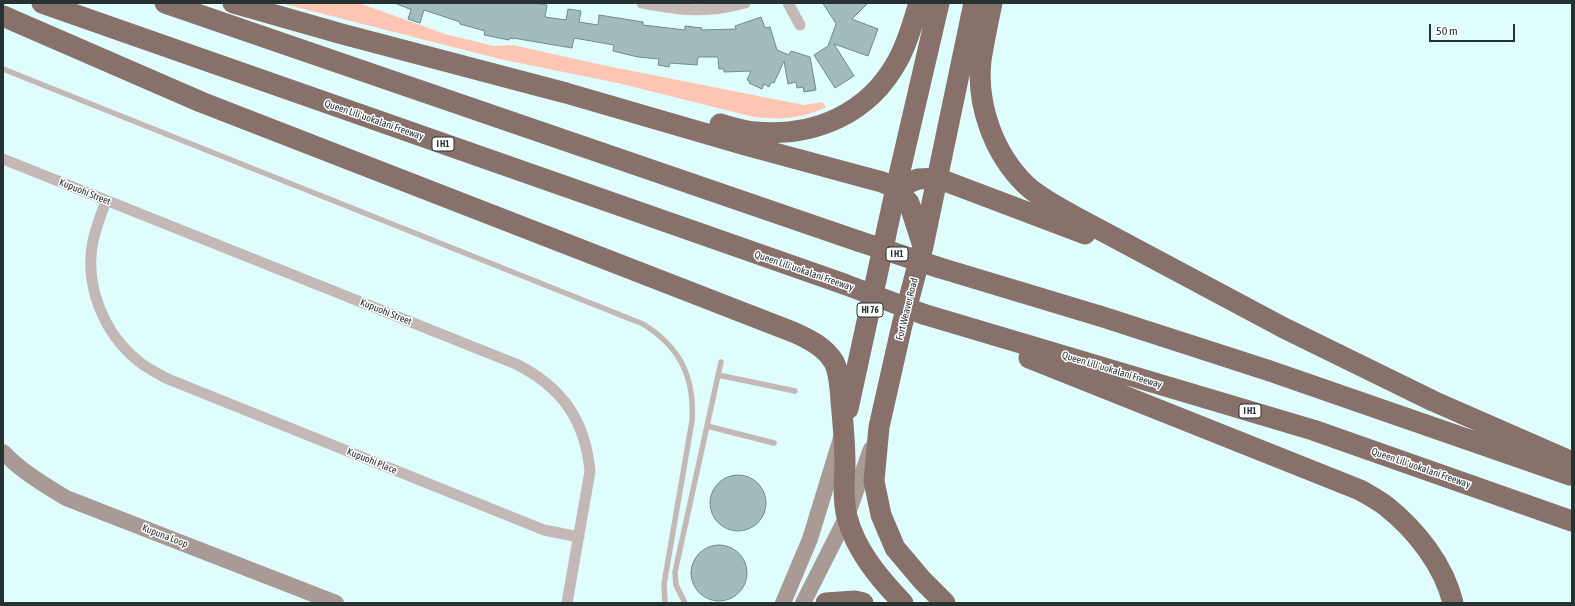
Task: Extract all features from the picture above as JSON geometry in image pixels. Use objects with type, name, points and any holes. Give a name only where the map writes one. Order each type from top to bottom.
[{"type":"highway","name":"Queen Liliʻuokalani Freeway","points":[[42,3],[844,284],[923,314],[1313,430],[1572,521]]},
{"type":"highway","name":"I H1","points":[[164,3],[858,241],[936,267],[1103,317],[1270,371],[1572,476]]},
{"type":"highway","points":[[233,3],[342,34],[566,93],[746,145],[882,182],[896,188],[909,203],[923,246]]},
{"type":"highway","points":[[566,93],[639,106],[753,132],[781,133],[801,131],[817,127],[838,118],[857,106],[884,81],[895,66],[906,44],[919,3]]},
{"type":"highway","name":"HI 76","points":[[844,431],[896,188],[940,3]]},
{"type":"highway","name":"Fort Weaver Road","points":[[879,426],[902,325],[923,246],[974,3]]},
{"type":"highway","points":[[992,3],[981,61],[981,85],[985,111],[992,135],[1003,157],[1028,186],[1057,206],[1153,259],[1284,328],[1432,401],[1572,462]]},
{"type":"highway","points":[[3,16],[201,102],[806,337],[822,348],[834,362],[839,376],[844,431],[844,487],[847,516],[854,536],[864,556],[880,579],[903,603]]},
{"type":"highway","points":[[896,188],[918,179],[937,178],[1153,259]]},
{"type":"highway","points":[[923,314],[1098,386],[1360,490],[1385,505],[1407,525],[1426,547],[1441,572],[1453,603]]},
{"type":"highway","points":[[879,426],[874,481],[881,515],[895,548],[922,580],[945,603]]},
{"type":"highway","points":[[826,603],[855,601],[863,603]]},
{"type":"main road","name":"Fort Weaver Road","points":[[803,603],[847,516],[858,490],[879,426]]},
{"type":"main road","name":"HI 76","points":[[783,603],[810,539],[844,431]]},
{"type":"main road","name":"Kupuna Loop","points":[[3,452],[37,481],[66,498],[336,603]]},
{"type":"street","points":[[642,3],[684,10],[697,10],[724,9],[745,3]]},
{"type":"street","points":[[788,3],[800,25]]},
{"type":"street","name":"Kupuohi Street","points":[[3,159],[509,361],[532,371],[546,381],[558,393],[575,417],[589,454],[590,472],[567,603]]},
{"type":"street","name":"Kupuohi Place","points":[[106,201],[92,243],[92,274],[96,298],[103,316],[112,332],[136,360],[168,379],[544,530],[579,537]]},
{"type":"lane","points":[[3,70],[643,324],[655,331],[666,341],[683,365],[688,378],[693,407],[692,421],[664,584],[665,603]]},
{"type":"lane","points":[[685,603],[676,585],[676,572],[721,362]]},
{"type":"lane","points":[[718,375],[794,391]]},
{"type":"lane","points":[[707,426],[774,443]]},
{"type":"shaded area","points":[[280,3],[359,3],[445,34],[494,46],[513,45],[607,66],[804,105],[822,102],[826,107],[808,114],[791,118],[754,117],[618,83],[504,60]]},
{"type":"building","points":[[395,3],[534,3],[547,5],[545,17],[566,20],[568,9],[581,11],[579,22],[598,25],[599,15],[643,22],[643,25],[685,30],[685,26],[702,28],[701,30],[736,29],[735,26],[761,17],[765,28],[770,27],[777,50],[789,55],[791,51],[810,57],[816,90],[804,92],[803,87],[797,88],[796,82],[788,84],[784,61],[774,83],[771,82],[769,87],[764,84],[762,89],[749,83],[750,81],[747,80],[751,71],[724,72],[724,69],[719,69],[718,57],[698,57],[697,65],[670,63],[669,67],[658,65],[659,59],[638,57],[613,51],[614,45],[574,38],[572,48],[513,38],[510,38],[509,40],[484,35],[485,31],[460,24],[460,22],[424,10],[420,23],[408,19],[411,10]]},
{"type":"building","points":[[823,3],[868,3],[852,19],[878,29],[868,56],[834,44],[854,76],[835,88],[814,55],[828,46],[836,24]]},
{"type":"building","points":[[738,475],[749,477],[758,483],[764,492],[766,503],[764,514],[758,523],[749,529],[738,531],[727,529],[718,523],[712,514],[710,503],[712,492],[718,483],[727,477]]},
{"type":"building","points":[[719,545],[730,547],[739,553],[745,562],[747,573],[745,584],[739,593],[730,599],[719,601],[708,599],[699,593],[693,584],[691,573],[693,562],[699,553],[708,547]]}]
